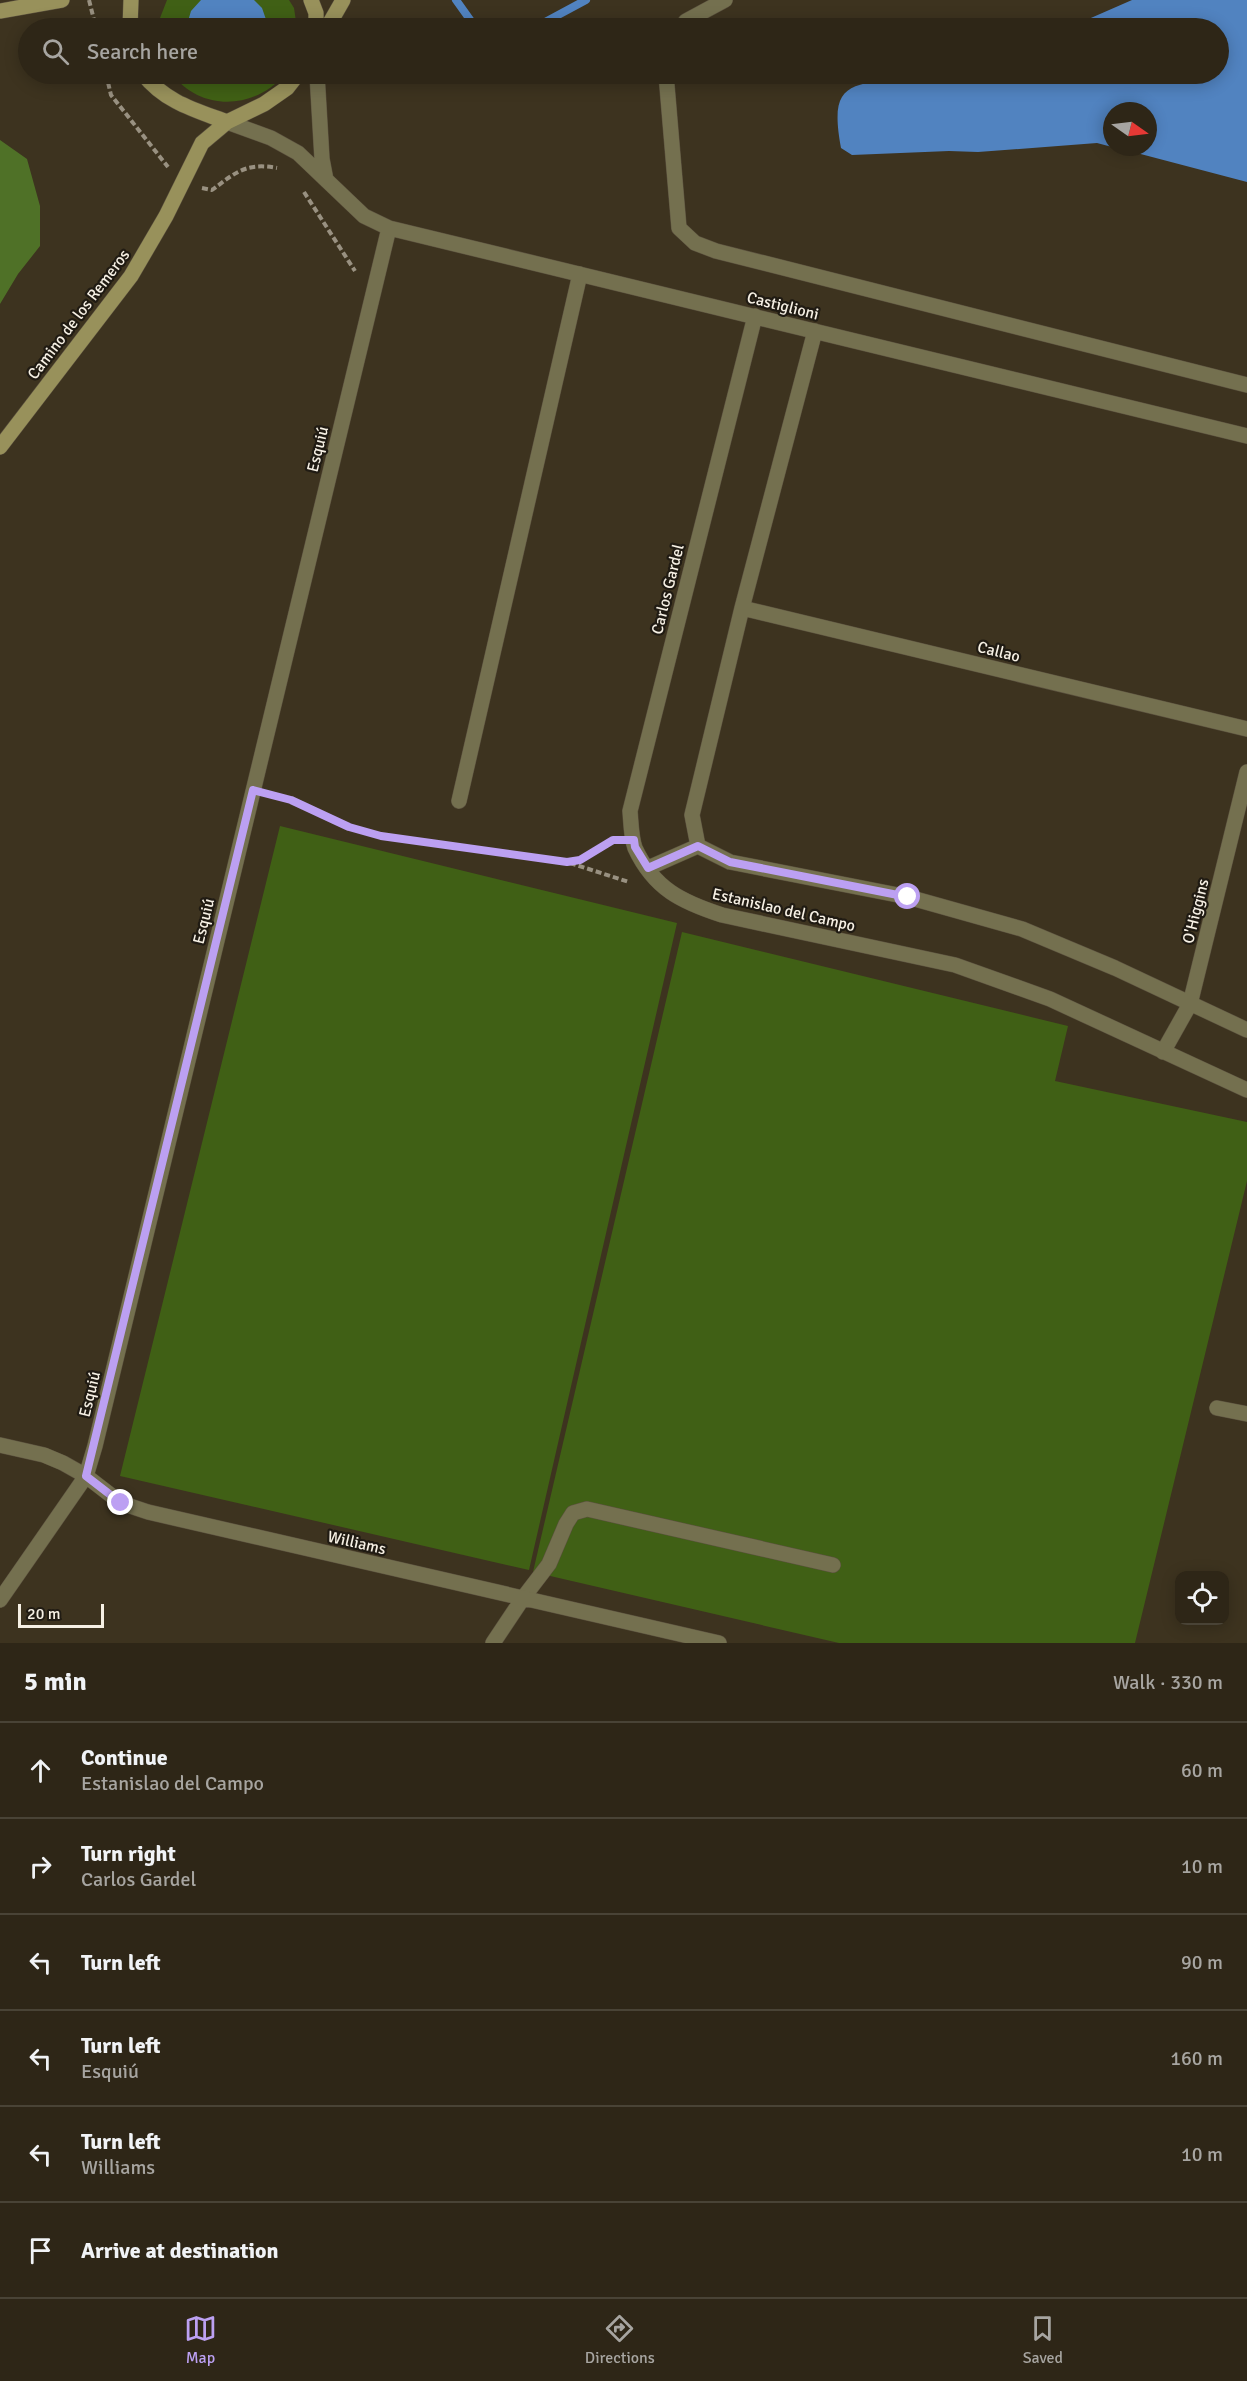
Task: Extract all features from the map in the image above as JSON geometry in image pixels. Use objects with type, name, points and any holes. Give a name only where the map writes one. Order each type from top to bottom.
[{"type":"main road","points":[[0,11],[62,0]]},
{"type":"main road","points":[[130,18],[131,0]]},
{"type":"main road","points":[[311,0],[316,18]]},
{"type":"main road","points":[[333,18],[343,0]]},
{"type":"main road","points":[[151,84],[178,104],[227,122]]},
{"type":"main road","name":"Camino de los Remeros","points":[[0,447],[131,276],[166,216],[202,142],[227,122],[264,104],[290,84]]},
{"type":"street","points":[[692,18],[725,0]]},
{"type":"street","points":[[318,84],[322,159],[326,180]]},
{"type":"street","points":[[667,84],[679,228],[695,243],[716,251],[1247,385]]},
{"type":"street","name":"Castiglioni","points":[[227,122],[271,138],[298,153],[364,216],[389,228],[1247,436]]},
{"type":"street","name":"Esquiú","points":[[0,1600],[86,1476],[389,228]]},
{"type":"street","points":[[459,801],[580,274]]},
{"type":"street","name":"Carlos Gardel","points":[[648,868],[635,847],[630,810],[755,316]]},
{"type":"street","points":[[648,868],[698,846],[692,815],[742,608],[815,331]]},
{"type":"street","name":"Callao","points":[[742,608],[1247,729]]},
{"type":"street","name":"O'Higgins","points":[[1163,1052],[1190,1004],[1247,772]]},
{"type":"street","name":"Estanislao del Campo","points":[[698,846],[730,862],[908,897],[1022,929],[1115,968],[1247,1030]]},
{"type":"street","name":"Estanislao del Campo","points":[[648,868],[658,883],[687,903],[722,915],[955,965],[1050,999],[1247,1090]]},
{"type":"street","points":[[1217,1408],[1247,1414]]},
{"type":"street","name":"Williams","points":[[0,1445],[44,1455],[86,1476],[121,1503],[148,1512],[718,1643]]},
{"type":"street","points":[[493,1643],[549,1564],[573,1513],[587,1509],[833,1565]]},
{"type":"path","points":[[89,0],[94,18]]},
{"type":"path","points":[[108,84],[111,95],[181,184],[212,190],[243,168],[262,165],[284,170]]},
{"type":"path","points":[[299,184],[372,298]]},
{"type":"path","points":[[253,790],[291,800],[349,827],[381,836],[567,862],[636,884],[658,883]]},
{"type":"path","points":[[567,862],[580,860],[613,840],[634,840]]},
{"type":"green space","points":[[167,0],[289,0],[294,8],[296,18],[160,18]]},
{"type":"green space","points":[[182,84],[275,84],[259,95],[228,102],[198,95]]},
{"type":"green space","points":[[0,140],[27,159],[40,206],[40,246],[18,274],[0,304]]},
{"type":"green space","points":[[280,826],[677,923],[529,1570],[120,1476]]},
{"type":"green space","points":[[682,932],[1068,1026],[1055,1081],[1247,1122],[1247,1181],[1135,1643],[839,1643],[533,1572]]},
{"type":"water","points":[[201,0],[254,0],[262,8],[266,18],[189,18],[191,11]]},
{"type":"water","points":[[1132,0],[1247,0],[1247,182],[1148,156],[1157,156],[1157,102],[1103,102],[1103,145],[1097,143],[978,152],[852,155],[841,148],[838,109],[842,98],[849,90],[863,84],[1229,84],[1229,18],[1091,18]]},
{"type":"waterway","points":[[456,0],[469,18]]},
{"type":"waterway","points":[[553,18],[586,0]]},
{"type":"route","points":[[121,1503],[86,1476],[253,790],[291,800],[349,827],[381,836],[567,862],[580,860],[613,840],[634,840],[635,847],[648,868],[698,846],[730,862],[908,897]]}]
